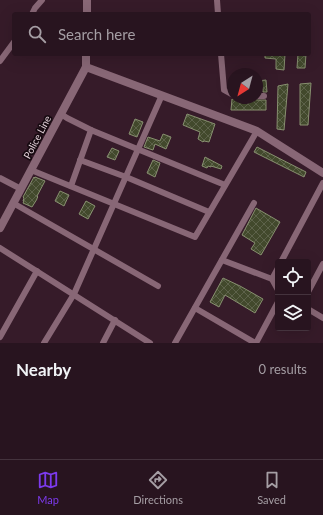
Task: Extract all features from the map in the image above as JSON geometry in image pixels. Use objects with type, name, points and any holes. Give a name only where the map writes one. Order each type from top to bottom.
[{"type":"street","points":[[33,12],[42,0]]},
{"type":"street","points":[[87,12],[88,0]]},
{"type":"street","points":[[217,0],[218,12]]},
{"type":"street","points":[[0,60],[12,45]]},
{"type":"street","name":"Police Line","points":[[0,228],[86,68],[86,56]]},
{"type":"street","points":[[221,56],[224,90],[227,92]]},
{"type":"street","points":[[86,68],[257,131],[323,173]]},
{"type":"street","points":[[44,343],[74,294],[162,95]]},
{"type":"street","points":[[61,114],[91,130],[225,186]]},
{"type":"street","points":[[71,186],[91,130]]},
{"type":"street","points":[[31,170],[195,236],[257,131]]},
{"type":"street","points":[[80,160],[126,177],[210,212]]},
{"type":"street","points":[[0,178],[21,188]]},
{"type":"street","points":[[283,259],[323,182]]},
{"type":"street","points":[[13,203],[158,286]]},
{"type":"street","points":[[175,343],[254,203]]},
{"type":"street","points":[[0,248],[150,343]]},
{"type":"street","points":[[222,260],[272,280],[275,285]]},
{"type":"street","points":[[311,286],[323,264]]},
{"type":"street","points":[[0,337],[37,271]]},
{"type":"street","points":[[272,280],[275,274]]},
{"type":"street","points":[[195,308],[256,343],[275,308]]},
{"type":"street","points":[[311,311],[323,318]]},
{"type":"street","points":[[103,343],[115,320]]},
{"type":"building","points":[[265,56],[285,56],[284,70],[276,69],[276,59],[265,58]]},
{"type":"building","points":[[298,56],[306,56],[305,68],[297,68]]},
{"type":"building","points":[[263,80],[266,80],[267,92],[263,92]]},
{"type":"building","points":[[311,83],[308,125],[300,125],[300,84]]},
{"type":"building","points":[[288,84],[284,130],[277,129],[278,86]]},
{"type":"building","points":[[263,100],[266,100],[266,110],[231,110],[232,104],[263,104]]},
{"type":"building","points":[[187,114],[215,124],[209,142],[203,142],[198,139],[200,132],[183,125]]},
{"type":"building","points":[[135,119],[143,122],[137,137],[129,134]]},
{"type":"building","points":[[163,134],[171,137],[166,149],[155,144],[153,150],[144,147],[148,137],[160,141]]},
{"type":"building","points":[[257,147],[306,172],[304,177],[254,152]]},
{"type":"building","points":[[112,148],[119,151],[115,160],[107,157]]},
{"type":"building","points":[[205,157],[222,166],[221,169],[211,166],[208,166],[207,168],[202,166]]},
{"type":"building","points":[[153,160],[160,163],[155,177],[147,173]]},
{"type":"building","points":[[34,177],[45,181],[32,207],[23,203],[23,197]]},
{"type":"building","points":[[60,191],[69,195],[64,206],[55,201]]},
{"type":"building","points":[[86,201],[95,206],[88,219],[79,214]]},
{"type":"building","points":[[256,208],[280,222],[261,255],[251,249],[255,243],[242,235]]},
{"type":"building","points":[[223,278],[263,299],[255,313],[225,295],[219,307],[210,302]]}]
